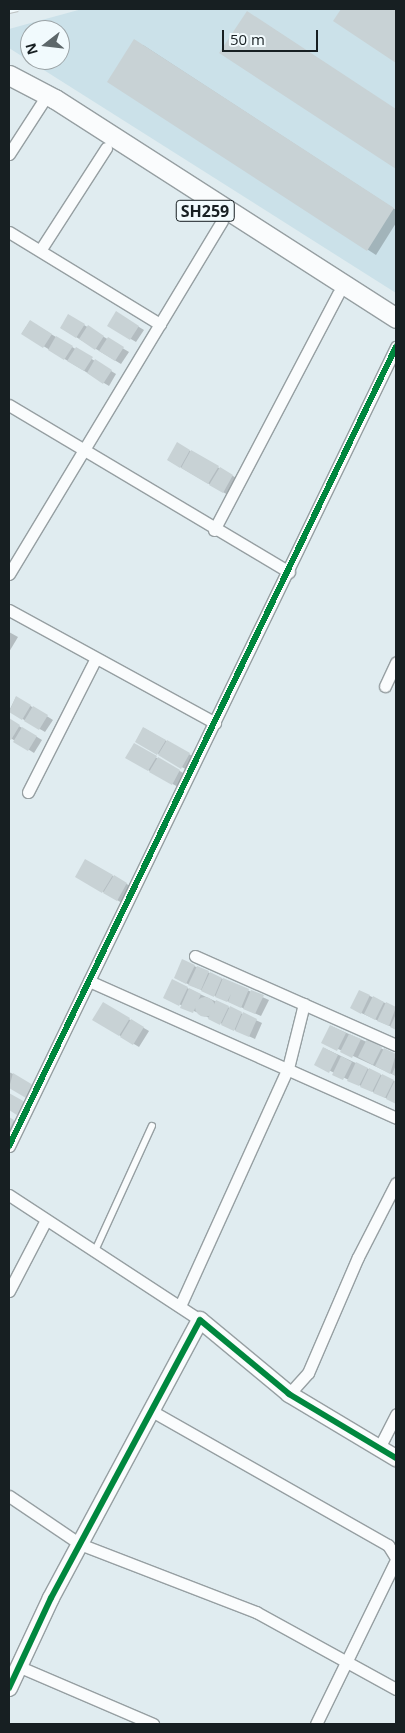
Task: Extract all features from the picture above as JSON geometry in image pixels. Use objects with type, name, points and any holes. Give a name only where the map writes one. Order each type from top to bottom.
[{"type":"main road","name":"SH259","points":[[15,79],[42,103],[106,148],[396,331]]},
{"type":"main road","name":"SH259","points":[[15,79],[55,99],[396,318]]},
{"type":"street","points":[[9,154],[42,103]]},
{"type":"street","points":[[41,249],[106,148]]},
{"type":"street","points":[[9,574],[222,221]]},
{"type":"street","points":[[9,232],[41,249],[160,324]]},
{"type":"street","points":[[214,530],[338,294]]},
{"type":"street","points":[[9,1146],[289,572],[396,347]]},
{"type":"street","points":[[9,406],[214,530],[289,572]]},
{"type":"street","points":[[9,610],[95,660],[215,723]]},
{"type":"street","points":[[28,792],[95,660]]},
{"type":"street","points":[[385,686],[396,662]]},
{"type":"street","points":[[195,956],[396,1045]]},
{"type":"street","points":[[89,982],[288,1068],[396,1118]]},
{"type":"street","points":[[180,1306],[288,1068],[304,1004]]},
{"type":"street","points":[[289,1394],[308,1373],[358,1257],[396,1183]]},
{"type":"street","points":[[9,1195],[200,1320],[289,1394],[396,1458]]},
{"type":"street","points":[[9,1291],[46,1220]]},
{"type":"street","points":[[9,1688],[80,1544],[150,1410],[200,1320]]},
{"type":"street","points":[[150,1410],[395,1561],[345,1658],[316,1724]]},
{"type":"street","points":[[379,1448],[396,1414]]},
{"type":"street","points":[[9,1496],[80,1544],[256,1612],[345,1658],[396,1689]]},
{"type":"street","points":[[20,1667],[153,1724]]},
{"type":"lane","points":[[95,1251],[152,1126]]},
{"type":"shaded area","points":[[82,9],[396,9],[396,293],[44,70],[70,70],[70,20],[42,20]]},
{"type":"shaded area","points":[[20,26],[20,55],[9,48],[9,29]]},
{"type":"building","points":[[341,9],[396,9],[396,63],[333,21]]},
{"type":"building","points":[[247,11],[396,109],[396,169],[219,53]]},
{"type":"building","points":[[134,39],[394,208],[367,251],[107,82]]},
{"type":"building","points":[[116,311],[139,326],[130,340],[107,326]]},
{"type":"building","points":[[68,314],[85,324],[76,338],[60,328]]},
{"type":"building","points":[[30,320],[52,334],[43,348],[21,334]]},
{"type":"building","points":[[88,325],[104,336],[95,350],[79,339]]},
{"type":"building","points":[[56,336],[73,346],[64,360],[48,350]]},
{"type":"building","points":[[108,337],[124,347],[115,361],[99,351]]},
{"type":"building","points":[[76,347],[93,357],[84,371],[67,361]]},
{"type":"building","points":[[95,359],[112,370],[103,384],[87,373]]},
{"type":"building","points":[[177,442],[190,450],[180,468],[167,460]]},
{"type":"building","points":[[191,450],[219,466],[208,484],[181,468]]},
{"type":"building","points":[[220,467],[233,475],[223,493],[209,485]]},
{"type":"building","points":[[16,696],[31,705],[22,720],[9,712]]},
{"type":"building","points":[[33,706],[48,715],[39,730],[24,721]]},
{"type":"building","points":[[9,718],[20,725],[11,740],[9,739]]},
{"type":"building","points":[[22,727],[37,736],[28,751],[13,742]]},
{"type":"building","points":[[143,727],[166,740],[157,755],[135,742]]},
{"type":"building","points":[[167,740],[190,753],[181,769],[158,755]]},
{"type":"building","points":[[134,743],[157,756],[148,771],[125,758]]},
{"type":"building","points":[[158,757],[180,770],[172,785],[149,772]]},
{"type":"building","points":[[85,859],[113,875],[102,893],[75,877]]},
{"type":"building","points":[[114,875],[127,883],[117,901],[103,893]]},
{"type":"building","points":[[182,959],[195,965],[186,984],[174,978]]},
{"type":"building","points":[[197,966],[209,971],[201,990],[188,985]]},
{"type":"building","points":[[210,972],[222,978],[214,997],[201,991]]},
{"type":"building","points":[[223,978],[249,989],[241,1008],[228,1002],[231,994],[227,1002],[215,997]]},
{"type":"building","points":[[172,979],[188,987],[179,1006],[163,998]]},
{"type":"building","points":[[189,988],[201,994],[193,1013],[180,1008]]},
{"type":"building","points":[[251,990],[264,995],[255,1014],[243,1009]]},
{"type":"building","points":[[359,990],[370,995],[361,1014],[350,1008]]},
{"type":"building","points":[[373,996],[384,1002],[375,1020],[364,1014]]},
{"type":"building","points":[[205,997],[212,1000],[215,1007],[212,1014],[205,1017],[198,1014],[195,1007],[198,1000]]},
{"type":"building","points":[[216,1000],[229,1006],[220,1025],[208,1019]]},
{"type":"building","points":[[103,1002],[130,1018],[119,1036],[92,1020]]},
{"type":"building","points":[[386,1002],[396,1007],[389,1026],[377,1021]]},
{"type":"building","points":[[230,1006],[242,1012],[234,1031],[221,1025]]},
{"type":"building","points":[[243,1012],[257,1019],[249,1037],[235,1031]]},
{"type":"building","points":[[396,1014],[396,1030],[390,1027]]},
{"type":"building","points":[[131,1019],[144,1027],[133,1045],[120,1037]]},
{"type":"building","points":[[330,1025],[346,1033],[337,1051],[321,1043]]},
{"type":"building","points":[[349,1034],[361,1039],[352,1058],[340,1052]]},
{"type":"building","points":[[367,1039],[382,1047],[373,1065],[358,1057]]},
{"type":"building","points":[[323,1047],[338,1055],[329,1073],[314,1065]]},
{"type":"building","points":[[384,1048],[396,1054],[390,1074],[375,1066]]},
{"type":"building","points":[[341,1056],[352,1062],[343,1080],[332,1075]]},
{"type":"building","points":[[356,1062],[368,1068],[359,1086],[347,1081]]},
{"type":"building","points":[[396,1065],[396,1076],[392,1074]]},
{"type":"building","points":[[369,1068],[381,1074],[372,1092],[360,1087]]},
{"type":"building","points":[[13,1073],[33,1085],[26,1098],[9,1088]]},
{"type":"building","points":[[382,1074],[394,1080],[385,1098],[373,1093]]},
{"type":"building","points":[[396,1081],[396,1104],[386,1099]]},
{"type":"building","points":[[9,1093],[25,1102],[17,1115],[9,1110]]},
{"type":"building","points":[[9,1117],[14,1120],[9,1130]]},
{"type":"railway","points":[[9,11],[18,9]]},
{"type":"cycle path","points":[[9,1146],[396,347]]},
{"type":"cycle path","points":[[9,1688],[51,1598],[200,1320],[289,1394],[396,1458]]}]
